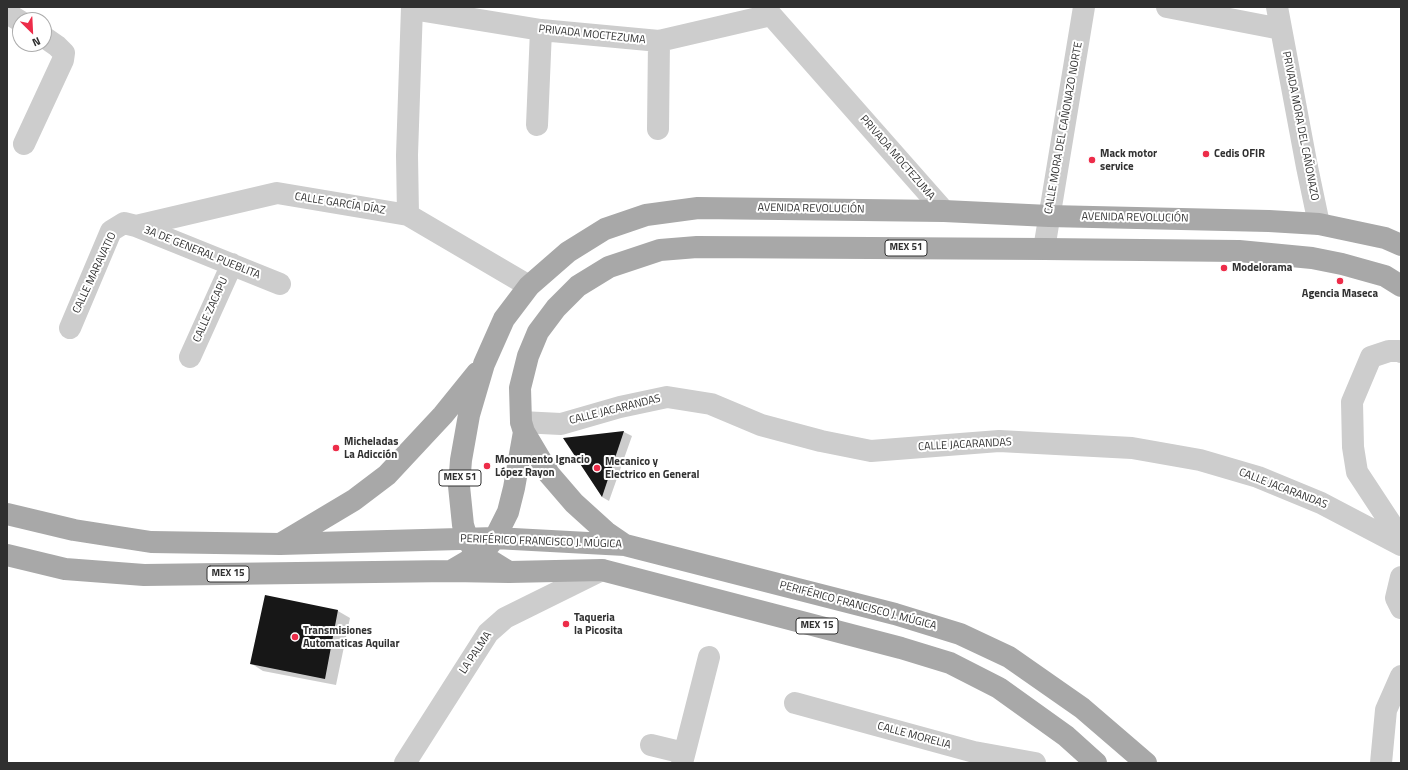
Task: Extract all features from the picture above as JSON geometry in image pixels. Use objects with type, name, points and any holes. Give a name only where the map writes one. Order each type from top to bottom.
[{"type":"main road","name":"AVENIDA REVOLUCIÓN","points":[[473,546],[463,525],[459,486],[461,460],[469,415],[484,364],[504,319],[529,286],[568,252],[605,229],[646,214],[698,208],[944,212],[1269,221],[1319,224],[1384,238],[1401,245]]},
{"type":"main road","name":"MEX 51","points":[[495,538],[508,512],[512,499],[523,427],[520,388],[528,356],[538,332],[556,308],[578,286],[609,267],[634,257],[660,250],[697,247],[1239,251],[1312,258],[1342,264],[1385,276],[1401,286]]},
{"type":"main road","points":[[280,544],[354,500],[387,475],[443,415],[484,364]]},
{"type":"main road","points":[[523,427],[549,474],[574,503],[606,532],[625,545]]},
{"type":"main road","name":"PERIFÉRICO FRANCISCO J. MÚGICA","points":[[7,514],[74,530],[151,542],[473,546],[495,538],[625,545],[895,614],[960,634],[1009,657],[1082,708],[1146,763]]},
{"type":"main road","points":[[451,571],[473,546],[509,572]]},
{"type":"main road","name":"MEX 15","points":[[7,555],[65,569],[144,575],[602,570],[901,648],[950,663],[999,688],[1066,736],[1096,763]]},
{"type":"street","name":"CALLE MORA DEL CAÑONAZO NORTE","points":[[1044,249],[1084,7]]},
{"type":"street","points":[[1167,7],[1281,29]]},
{"type":"street","name":"PRIVADA MORA DEL CAÑONAZO","points":[[1277,7],[1319,224]]},
{"type":"street","points":[[408,215],[407,155],[412,8]]},
{"type":"street","name":"PRIVADA MOCTEZUMA","points":[[412,8],[541,30],[659,42],[768,11],[944,212]]},
{"type":"street","points":[[537,125],[541,30]]},
{"type":"street","points":[[658,129],[659,42]]},
{"type":"street","points":[[24,144],[63,60],[64,53],[52,43]]},
{"type":"street","name":"CALLE GARCÍA DÍAZ","points":[[130,224],[277,193],[408,215],[529,286]]},
{"type":"street","name":"3A DE GENERAL PUEBLITA","points":[[130,224],[280,284]]},
{"type":"street","name":"CALLE MARAVATIO","points":[[70,328],[111,231],[130,224]]},
{"type":"street","name":"CALLE ZACAPU","points":[[190,357],[232,264]]},
{"type":"street","points":[[1401,352],[1389,351],[1371,357],[1352,402],[1353,448],[1357,472],[1401,539]]},
{"type":"street","name":"CALLE JACARANDAS","points":[[523,427],[561,424],[620,407],[667,397],[710,404],[761,425],[821,441],[871,452],[999,441],[1132,448],[1200,460],[1258,477],[1321,503],[1401,545]]},
{"type":"street","name":"LA PALMA","points":[[405,763],[488,633],[505,618],[602,570]]},
{"type":"street","points":[[1401,577],[1396,598],[1401,608]]},
{"type":"street","points":[[651,745],[683,758],[709,657]]},
{"type":"street","points":[[1381,763],[1386,710],[1401,676]]},
{"type":"street","name":"CALLE MORELIA","points":[[795,703],[974,752],[1035,763]]},
{"type":"building","name":"Mecanico y Electrico en General","points":[[624,431],[602,497],[563,438]]},
{"type":"building","name":"Transmisiones Automaticas Aquilar","points":[[265,595],[338,610],[325,679],[250,664]]},
{"type":"place","name":"Cedis OFIR","points":[[1206,154]]},
{"type":"place","name":"Mack motor service","points":[[1092,160]]},
{"type":"place","name":"Modelorama","points":[[1224,268]]},
{"type":"place","name":"Agencia Maseca","points":[[1340,281]]},
{"type":"place","name":"Micheladas La Adicción","points":[[336,448]]},
{"type":"place","name":"Monumento Ignacio López Rayon","points":[[487,466]]},
{"type":"place","name":"Mecanico y Electrico en General","points":[[597,468]]},
{"type":"place","name":"Taqueria la Picosita","points":[[566,624]]},
{"type":"place","name":"Transmisiones Automaticas Aquilar","points":[[295,637]]}]
